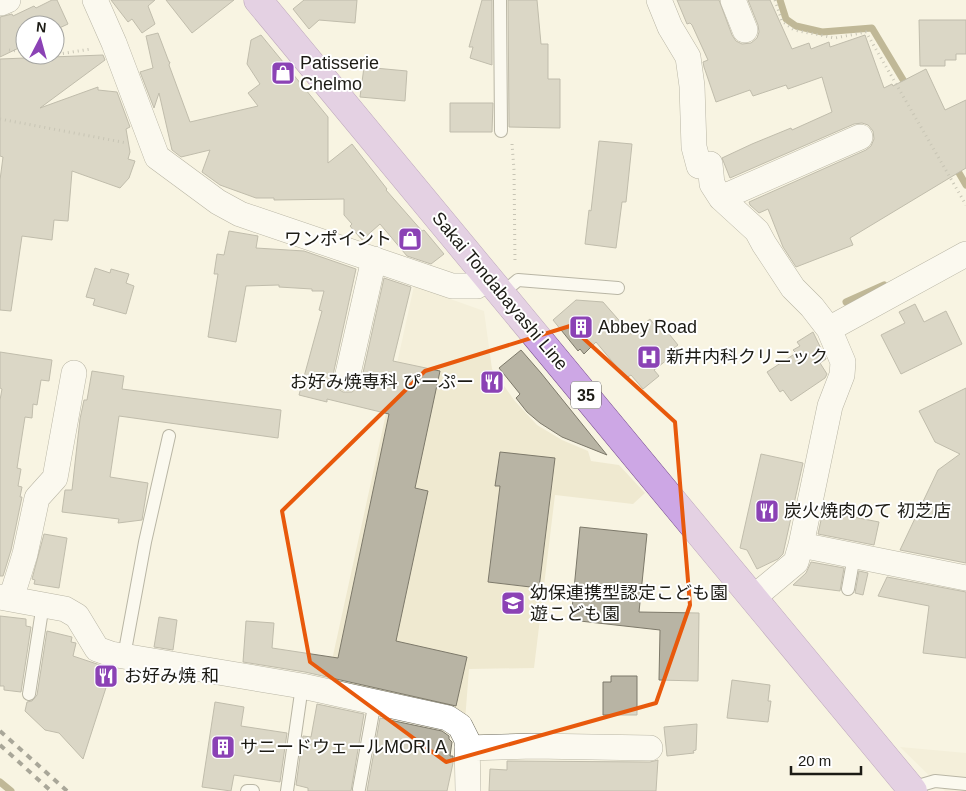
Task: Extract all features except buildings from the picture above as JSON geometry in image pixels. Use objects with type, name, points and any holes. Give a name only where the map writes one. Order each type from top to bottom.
[{"type":"main road","name":"Sakai Tondabayashi Line","points":[[258,0],[503,283],[753,598],[912,789]]},
{"type":"street","points":[[95,0],[114,43],[156,157],[218,202],[232,210],[452,286],[503,283]]},
{"type":"street","points":[[659,0],[670,28],[688,57],[692,86],[694,147],[699,166],[710,164],[712,184],[721,198],[757,231],[793,288],[812,307],[829,329],[843,362],[842,375],[830,406],[796,562],[753,598]]},
{"type":"street","points":[[732,0],[745,30]]},
{"type":"street","points":[[721,198],[860,137]]},
{"type":"street","points":[[829,329],[966,254]]},
{"type":"street","points":[[347,378],[374,259]]},
{"type":"street","points":[[74,373],[55,478],[37,498],[26,554],[5,598],[65,609],[77,616],[97,649],[111,654],[302,686],[448,718],[460,726],[467,740],[468,791]]},
{"type":"street","points":[[801,545],[966,578]]},
{"type":"street","points":[[467,748],[534,746],[650,748]]},
{"type":"lane","points":[[500,0],[501,131]]},
{"type":"lane","points":[[503,283],[618,288]]},
{"type":"lane","points":[[124,656],[145,542],[169,436]]},
{"type":"lane","points":[[848,589],[854,556]]},
{"type":"lane","points":[[29,694],[43,604]]},
{"type":"lane","points":[[287,791],[302,686]]},
{"type":"lane","points":[[359,788],[375,701]]},
{"type":"lane","points":[[912,789],[935,782],[966,784]]},
{"type":"lane","points":[[247,791],[253,791]]},
{"type":"path","points":[[775,0],[782,21],[794,30],[835,38],[866,32],[966,205]]},
{"type":"path","points":[[65,53],[98,48],[114,43]]},
{"type":"path","points":[[9,50],[15,51]]},
{"type":"path","points":[[0,119],[128,143],[150,142]]},
{"type":"path","points":[[501,131],[511,140],[513,146],[515,265],[503,283]]},
{"type":"highlighted area","points":[[570,326],[675,422],[690,605],[656,703],[446,762],[310,662],[282,511],[425,371]]},
{"type":"shaded area","points":[[414,286],[484,311],[492,369],[514,400],[537,425],[562,440],[588,451],[591,461],[619,465],[645,493],[633,504],[555,495],[534,668],[469,669],[465,721],[327,683]]},
{"type":"shaded area","points":[[900,747],[966,753],[966,791],[945,791]]},
{"type":"waterway","points":[[780,0],[786,19],[796,26],[822,32],[872,28],[908,88]]},
{"type":"waterway","points":[[955,166],[966,185]]},
{"type":"waterway","points":[[846,302],[884,285]]},
{"type":"waterway","points":[[0,782],[11,791]]},
{"type":"railway","points":[[0,731],[67,791]]},
{"type":"railway","points":[[0,745],[51,791]]},
{"type":"place","name":"Patisserie Chelmo","points":[[283,73]]},
{"type":"place","name":"ワンポイント","points":[[410,239]]},
{"type":"place","name":"Abbey Road","points":[[581,327]]},
{"type":"place","name":"新井内科クリニック","points":[[649,357]]},
{"type":"place","name":"お好み焼専科 ぴーぷー","points":[[492,382]]},
{"type":"place","name":"炭火焼肉のて 初芝店","points":[[767,511]]},
{"type":"place","name":"幼保連携型認定こども園 遊こども園","points":[[513,603]]},
{"type":"place","name":"お好み焼 和","points":[[106,676]]},
{"type":"place","name":"サニードウェールMORI A","points":[[223,747]]}]
